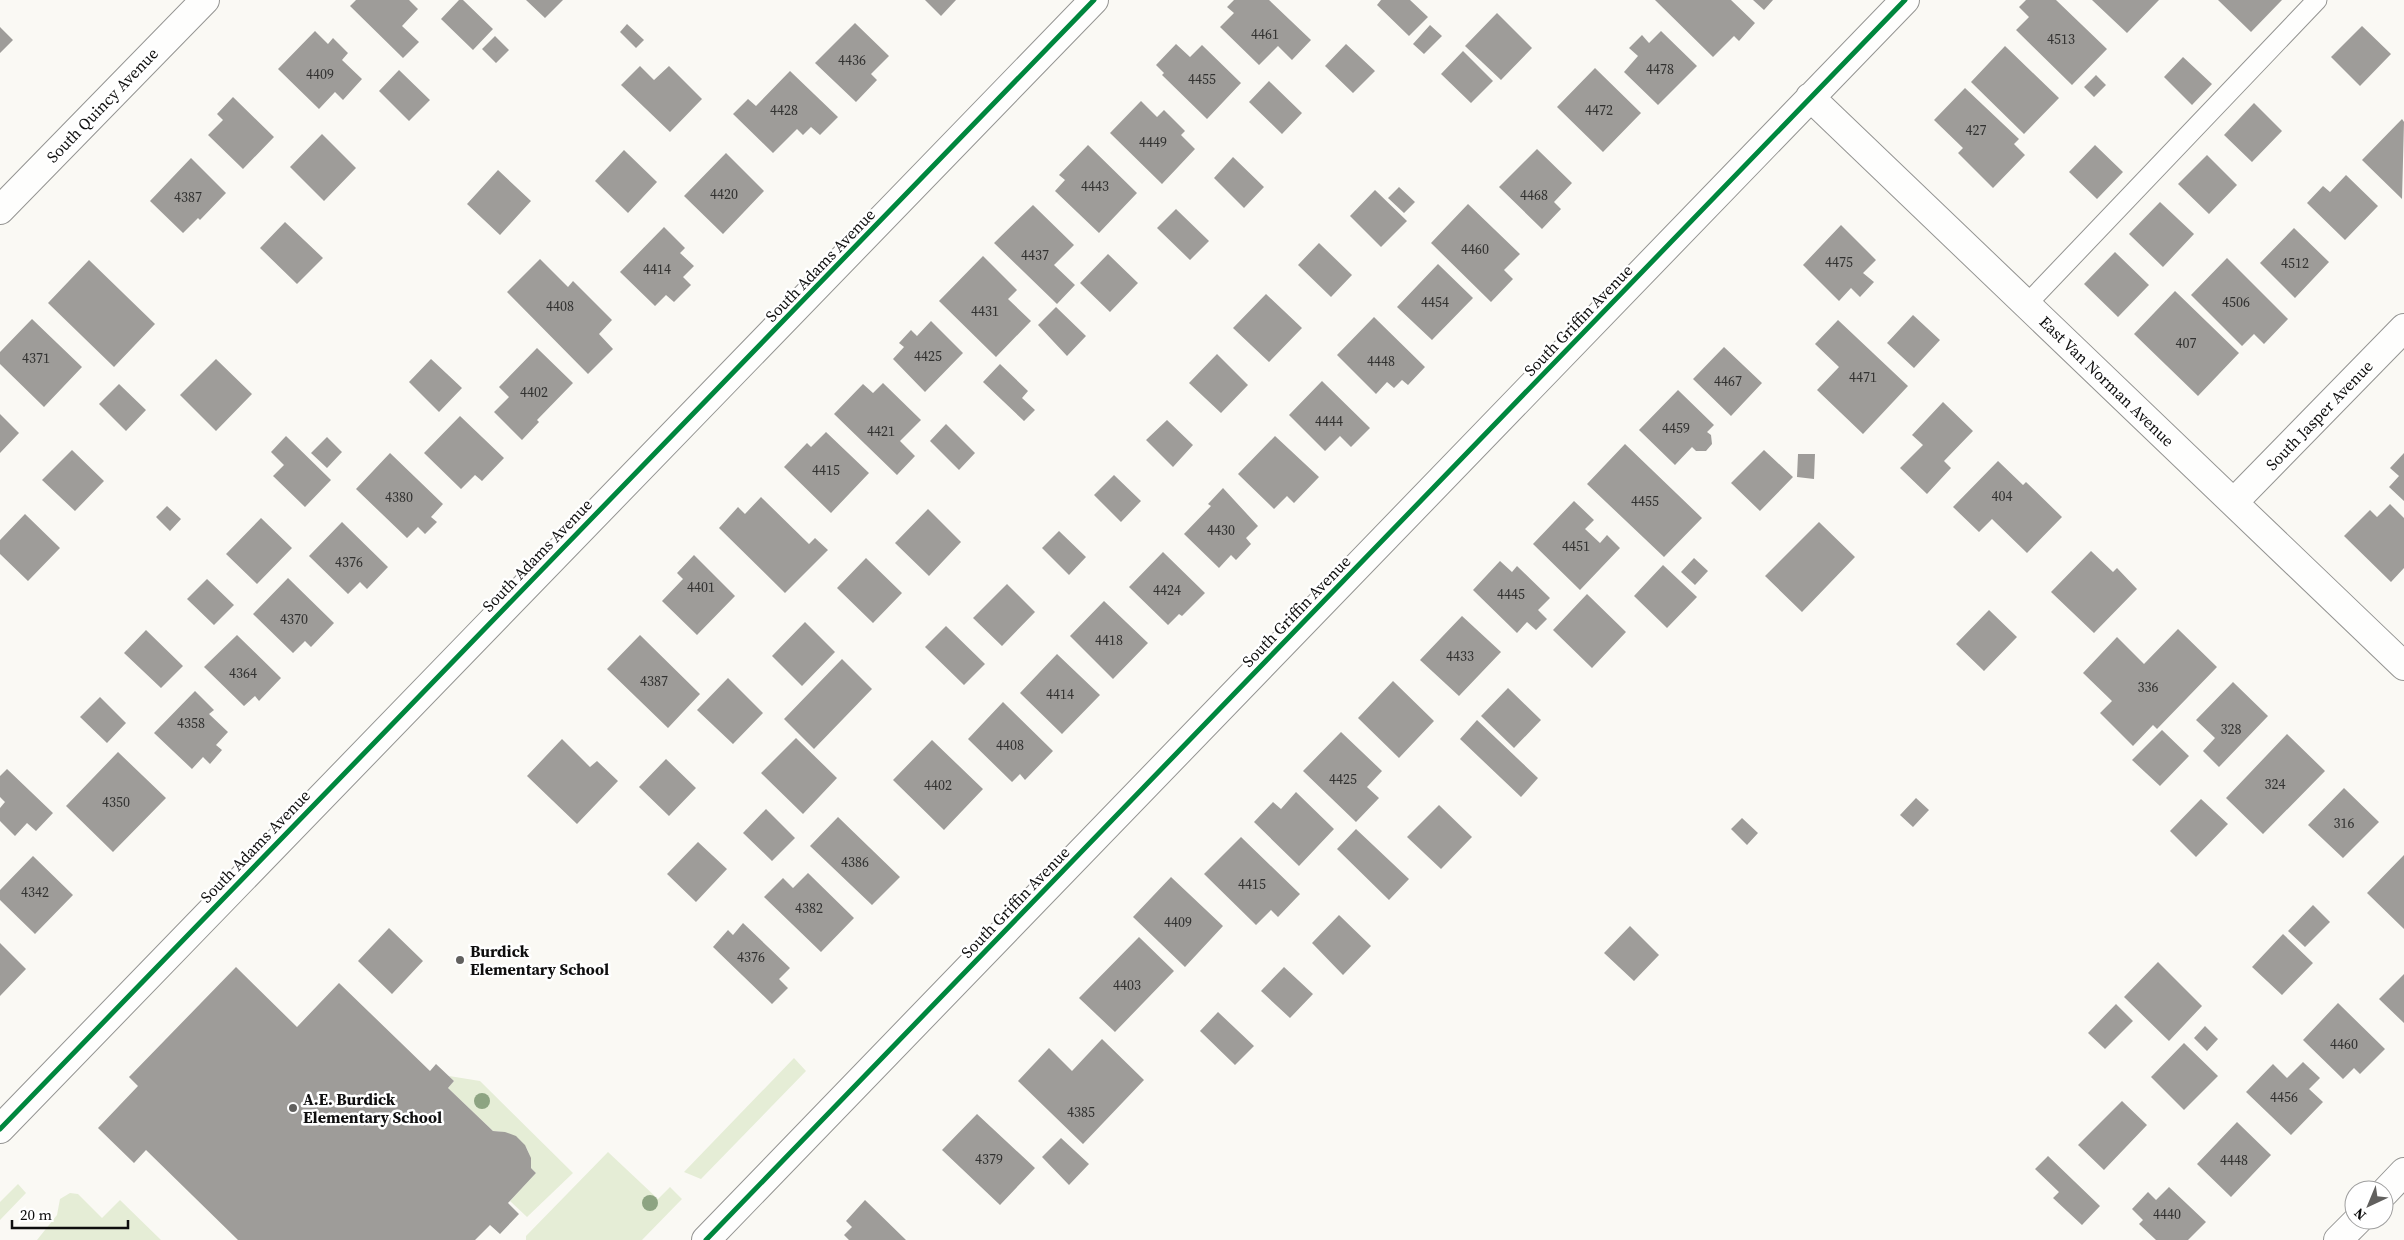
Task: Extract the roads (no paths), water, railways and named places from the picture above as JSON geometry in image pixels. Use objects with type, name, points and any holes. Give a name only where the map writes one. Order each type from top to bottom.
[{"type":"street","name":"South Quincy Avenue","points":[[0,210],[205,0]]},
{"type":"street","name":"South Adams Avenue","points":[[0,1129],[1094,0]]},
{"type":"street","name":"South Griffin Avenue","points":[[706,1240],[1905,0]]},
{"type":"street","name":"East Van Norman Avenue","points":[[1810,97],[2404,666]]},
{"type":"street","name":"South Jasper Avenue","points":[[2234,502],[2404,328]]},
{"type":"street","points":[[2394,1182],[2404,1172]]},
{"type":"street","points":[[2338,1240],[2348,1230]]},
{"type":"lane","points":[[2027,304],[2317,0]]},
{"type":"place","name":"Burdick Elementary School","points":[[460,960]]},
{"type":"place","name":"A.E. Burdick Elementary School","points":[[293,1108]]}]
